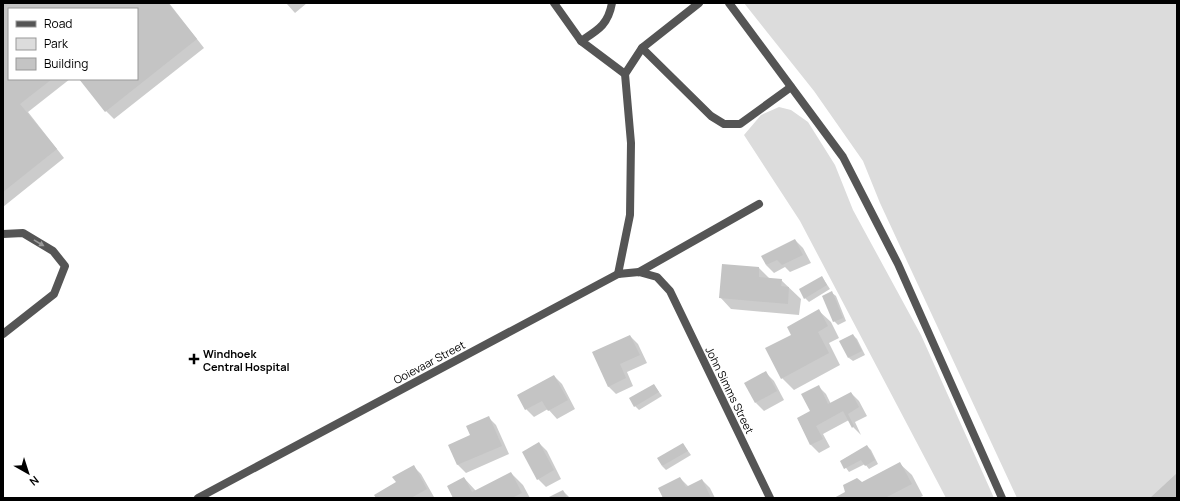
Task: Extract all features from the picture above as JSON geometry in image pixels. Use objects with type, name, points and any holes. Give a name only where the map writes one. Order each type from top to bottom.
[{"type":"street","points":[[554,3],[581,42],[625,74]]},
{"type":"street","points":[[581,42],[602,27],[610,14],[612,3]]},
{"type":"street","points":[[618,274],[630,215],[631,143],[625,74],[642,48],[699,3]]},
{"type":"street","points":[[729,3],[843,157],[898,264],[1002,498]]},
{"type":"street","points":[[642,48],[711,116],[724,124],[740,124],[791,87]]},
{"type":"street","points":[[639,272],[759,204]]},
{"type":"street","points":[[3,234],[23,233],[53,251],[66,266],[54,294],[3,334]]},
{"type":"street","name":"Ooievaar Street","points":[[198,498],[618,274],[639,272],[656,277],[670,291]]},
{"type":"street","name":"John Simms Street","points":[[670,291],[770,498]]},
{"type":"green space","points":[[744,3],[1177,3],[1177,498],[1017,498],[880,203],[863,161],[814,91]]},
{"type":"green space","points":[[779,107],[791,110],[808,122],[835,165],[853,210],[921,335],[994,498],[946,498],[800,221],[744,135],[761,115]]},
{"type":"building","points":[[3,3],[168,3],[197,39],[105,112],[80,80],[138,80],[138,8],[8,8],[8,80],[51,80],[20,104],[57,149],[3,192]]},
{"type":"building","points":[[795,239],[803,255],[782,265],[777,260],[766,265],[761,256]]},
{"type":"building","points":[[722,264],[759,267],[759,277],[782,279],[781,286],[789,287],[788,304],[719,298]]},
{"type":"building","points":[[822,276],[827,285],[804,299],[799,289]]},
{"type":"building","points":[[832,291],[843,318],[833,322],[822,296]]},
{"type":"building","points":[[819,309],[828,326],[818,332],[829,353],[781,379],[765,348],[791,335],[787,327]]},
{"type":"building","points":[[853,334],[862,351],[848,358],[839,341]]},
{"type":"building","points":[[630,335],[640,355],[620,364],[626,378],[608,387],[592,352]]},
{"type":"building","points":[[766,371],[777,391],[755,403],[744,383]]},
{"type":"building","points":[[554,375],[568,400],[548,411],[542,401],[525,410],[517,395]]},
{"type":"building","points":[[654,384],[659,392],[634,407],[629,398]]},
{"type":"building","points":[[819,385],[828,404],[851,392],[859,407],[848,414],[854,426],[852,428],[843,411],[816,426],[823,439],[810,445],[797,418],[810,411],[801,394]]},
{"type":"building","points":[[489,416],[502,446],[457,465],[448,445],[470,435],[466,426]]},
{"type":"building","points":[[539,442],[554,470],[537,480],[522,452]]},
{"type":"building","points":[[683,443],[688,451],[662,466],[657,458]]},
{"type":"building","points":[[867,445],[875,460],[865,466],[861,460],[844,469],[840,461]]},
{"type":"building","points":[[900,462],[912,484],[885,498],[834,498],[845,492],[843,485],[857,478],[862,482]]},
{"type":"building","points":[[414,465],[427,489],[411,498],[376,498],[374,495],[396,482],[392,477]]},
{"type":"building","points":[[511,472],[522,493],[512,498],[453,498],[447,486],[464,477],[472,492]]},
{"type":"building","points":[[1177,473],[1177,498],[1150,498]]},
{"type":"building","points":[[680,477],[686,487],[702,479],[711,498],[663,498],[658,488]]},
{"type":"building","points":[[563,490],[567,498],[547,498]]},
{"type":"place","name":"Windhoek Central Hospital","points":[[194,359]]}]
